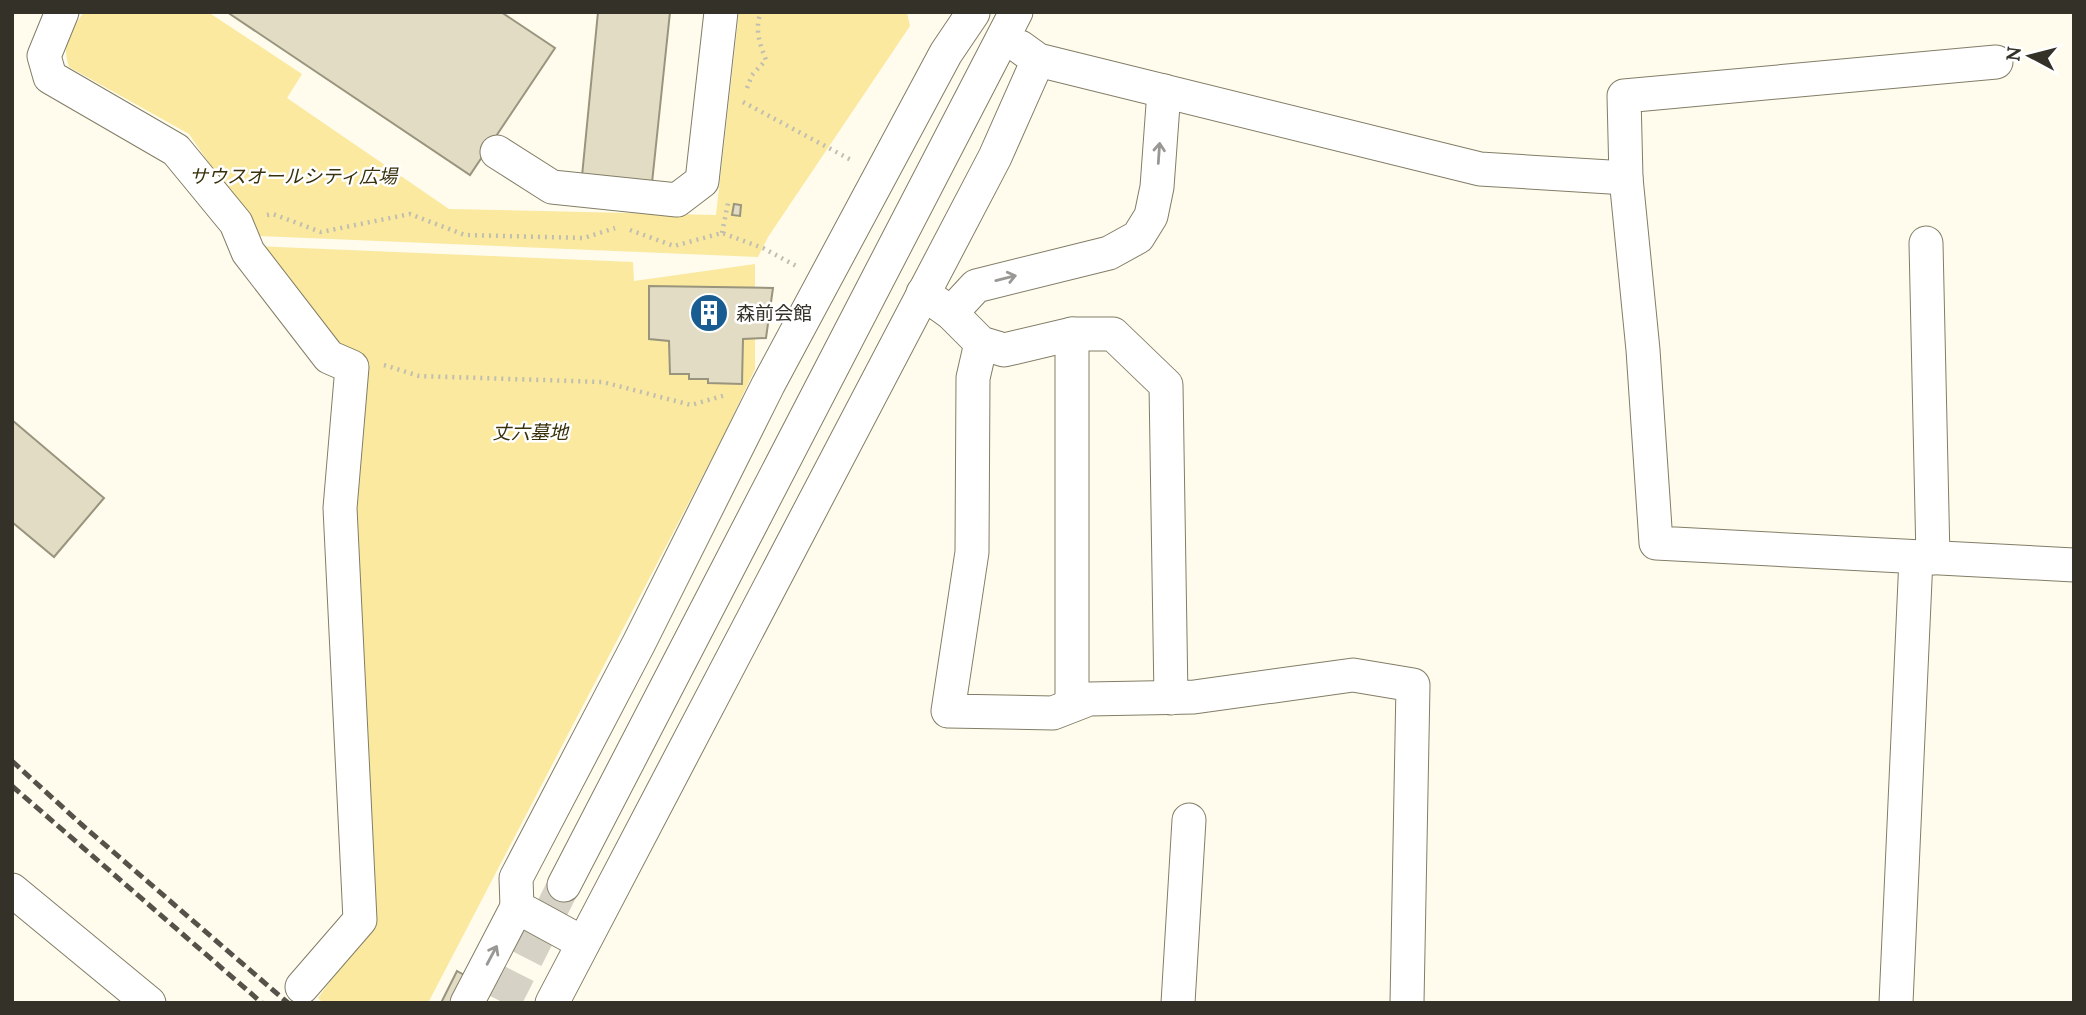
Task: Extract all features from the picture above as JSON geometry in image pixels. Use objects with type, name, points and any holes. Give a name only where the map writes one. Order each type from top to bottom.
[{"type":"street","points":[[62,12],[44,56],[50,77],[176,150],[236,223],[248,252],[329,358],[352,367],[340,508],[360,920],[302,987]]},
{"type":"street","points":[[497,152],[552,187],[677,200],[702,181],[721,12]]},
{"type":"street","points":[[467,1003],[517,907],[516,878],[645,631],[768,385],[946,54],[972,13],[1010,24],[1038,60],[1480,169],[1626,178]]},
{"type":"street","points":[[564,885],[1010,24]]},
{"type":"street","points":[[552,1003],[995,157],[1038,60]]},
{"type":"street","points":[[1996,61],[1624,96],[1626,178],[1643,350],[1656,543],[2074,565]]},
{"type":"street","points":[[951,313],[976,286],[1109,253],[1138,237],[1151,216],[1157,187],[1164,91]]},
{"type":"street","points":[[1896,1003],[1925,558],[1926,243]]},
{"type":"street","points":[[923,293],[951,313],[981,343],[1004,350],[1072,334],[1113,334],[1166,385],[1171,698]]},
{"type":"street","points":[[1072,334],[1072,705]]},
{"type":"street","points":[[981,343],[973,378],[972,552],[948,712],[1053,713],[1090,699],[1194,697],[1353,674],[1413,685],[1407,1003]]},
{"type":"street","points":[[1178,1003],[1189,820]]},
{"type":"street","points":[[12,890],[145,1002]]},
{"type":"street","points":[[517,907],[583,943]]},
{"type":"path","points":[[742,102],[857,163]]},
{"type":"path","points":[[236,223],[273,214],[321,232],[410,214],[465,235],[584,238],[621,226],[674,246],[722,233],[763,248],[800,268]]},
{"type":"path","points":[[352,367],[361,359],[419,376],[603,382],[691,405],[768,385]]},
{"type":"green space","name":"サウスオールシティ広場","points":[[84,12],[208,12],[302,74],[287,98],[449,209],[716,215],[739,12],[907,12],[910,26],[768,237],[758,257],[259,236],[189,134],[69,67],[67,44]]},
{"type":"green space","name":"丈六墓地","points":[[253,246],[633,262],[634,281],[755,264],[755,369],[724,435],[428,1003],[323,1003],[318,998],[372,923],[350,501],[331,344]]},
{"type":"building","points":[[227,12],[501,12],[555,48],[470,175]]},
{"type":"building","points":[[598,12],[670,12],[652,183],[582,176]]},
{"type":"building","points":[[734,204],[741,205],[740,216],[732,215]]},
{"type":"building","name":"森前会館","points":[[649,286],[773,288],[766,338],[743,339],[742,384],[708,383],[708,379],[689,379],[689,374],[670,374],[669,341],[649,339]]},
{"type":"building","points":[[12,420],[104,498],[54,557],[12,522]]},
{"type":"building","points":[[457,971],[466,976],[452,1003],[441,1003]]},
{"type":"tunnel","points":[[504,1003],[564,885]]},
{"type":"railway","points":[[12,761],[288,1003]]},
{"type":"railway","points":[[12,786],[262,1003]]},
{"type":"place","name":"森前会館","points":[[709,313]]}]
